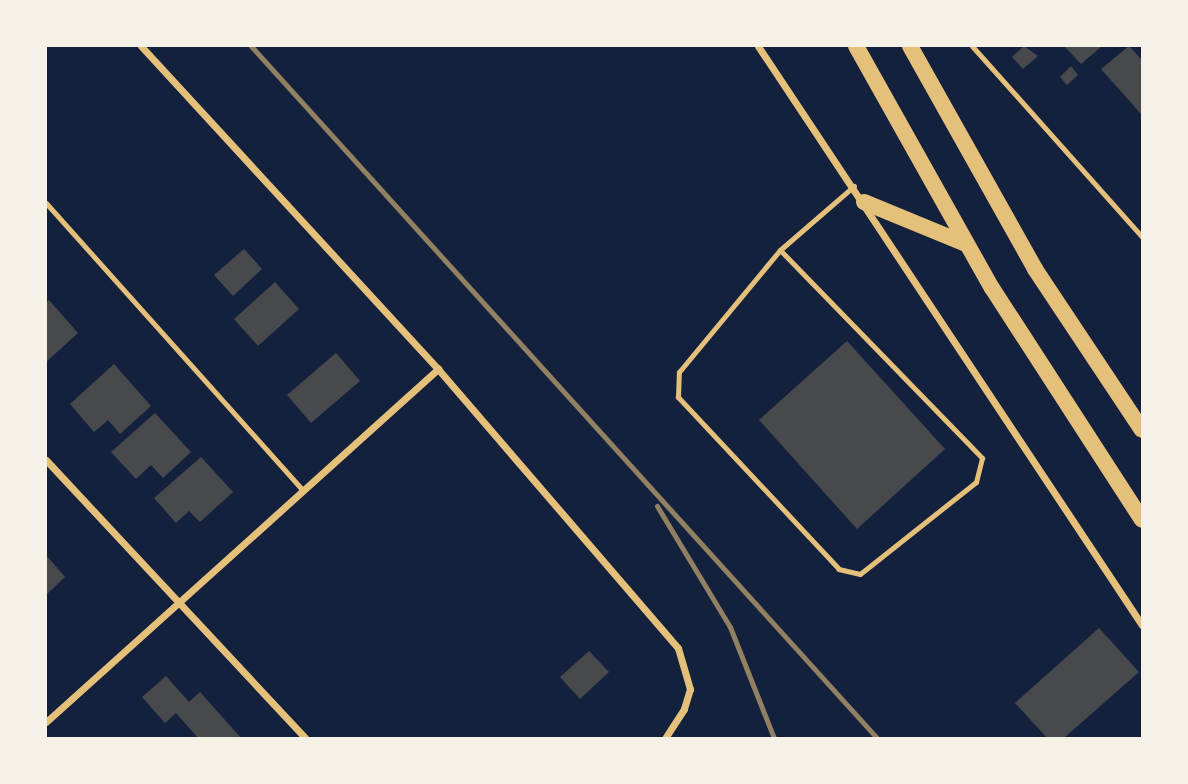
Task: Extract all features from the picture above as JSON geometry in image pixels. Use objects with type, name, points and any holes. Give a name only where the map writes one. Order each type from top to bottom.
[{"type":"main road","points":[[856,46],[966,244],[1143,520]]},
{"type":"main road","points":[[911,46],[1035,269],[1143,430]]},
{"type":"main road","points":[[864,202],[966,244]]},
{"type":"street","points":[[141,46],[438,369],[678,648],[690,689],[684,709],[665,738]]},
{"type":"street","points":[[758,46],[854,186],[1143,625]]},
{"type":"street","points":[[46,722],[438,369]]},
{"type":"street","points":[[46,460],[176,604],[305,738]]},
{"type":"lane","points":[[972,46],[1143,237]]},
{"type":"lane","points":[[780,250],[982,458],[976,482],[860,573],[839,569],[678,397],[679,372],[780,250],[854,186]]},
{"type":"lane","points":[[46,203],[303,490]]},
{"type":"building","points":[[1024,46],[1038,56],[1023,69],[1012,57]]},
{"type":"building","points":[[1064,46],[1102,46],[1081,64]]},
{"type":"building","points":[[1129,46],[1142,60],[1142,115],[1101,69]]},
{"type":"building","points":[[1071,66],[1078,75],[1067,85],[1060,77]]},
{"type":"building","points":[[244,249],[262,269],[233,296],[214,275]]},
{"type":"building","points":[[275,282],[299,309],[258,346],[234,319]]},
{"type":"building","points":[[49,300],[78,333],[46,362],[46,303]]},
{"type":"building","points":[[847,341],[945,449],[857,529],[759,420]]},
{"type":"building","points":[[336,353],[360,381],[311,423],[287,395]]},
{"type":"building","points":[[114,364],[151,406],[120,434],[108,420],[94,432],[70,404]]},
{"type":"building","points":[[155,413],[191,452],[163,478],[151,465],[136,479],[111,452]]},
{"type":"building","points":[[201,457],[233,492],[200,522],[189,511],[176,523],[154,498]]},
{"type":"building","points":[[46,555],[65,577],[46,595]]},
{"type":"building","points":[[1099,628],[1139,672],[1064,738],[1047,738],[1015,703]]},
{"type":"building","points":[[589,651],[609,672],[580,699],[560,677]]},
{"type":"building","points":[[166,676],[189,702],[200,692],[241,738],[198,738],[176,713],[165,723],[142,697]]},
{"type":"railway","points":[[251,46],[877,738]]},
{"type":"railway","points":[[657,506],[730,627],[774,738]]}]
